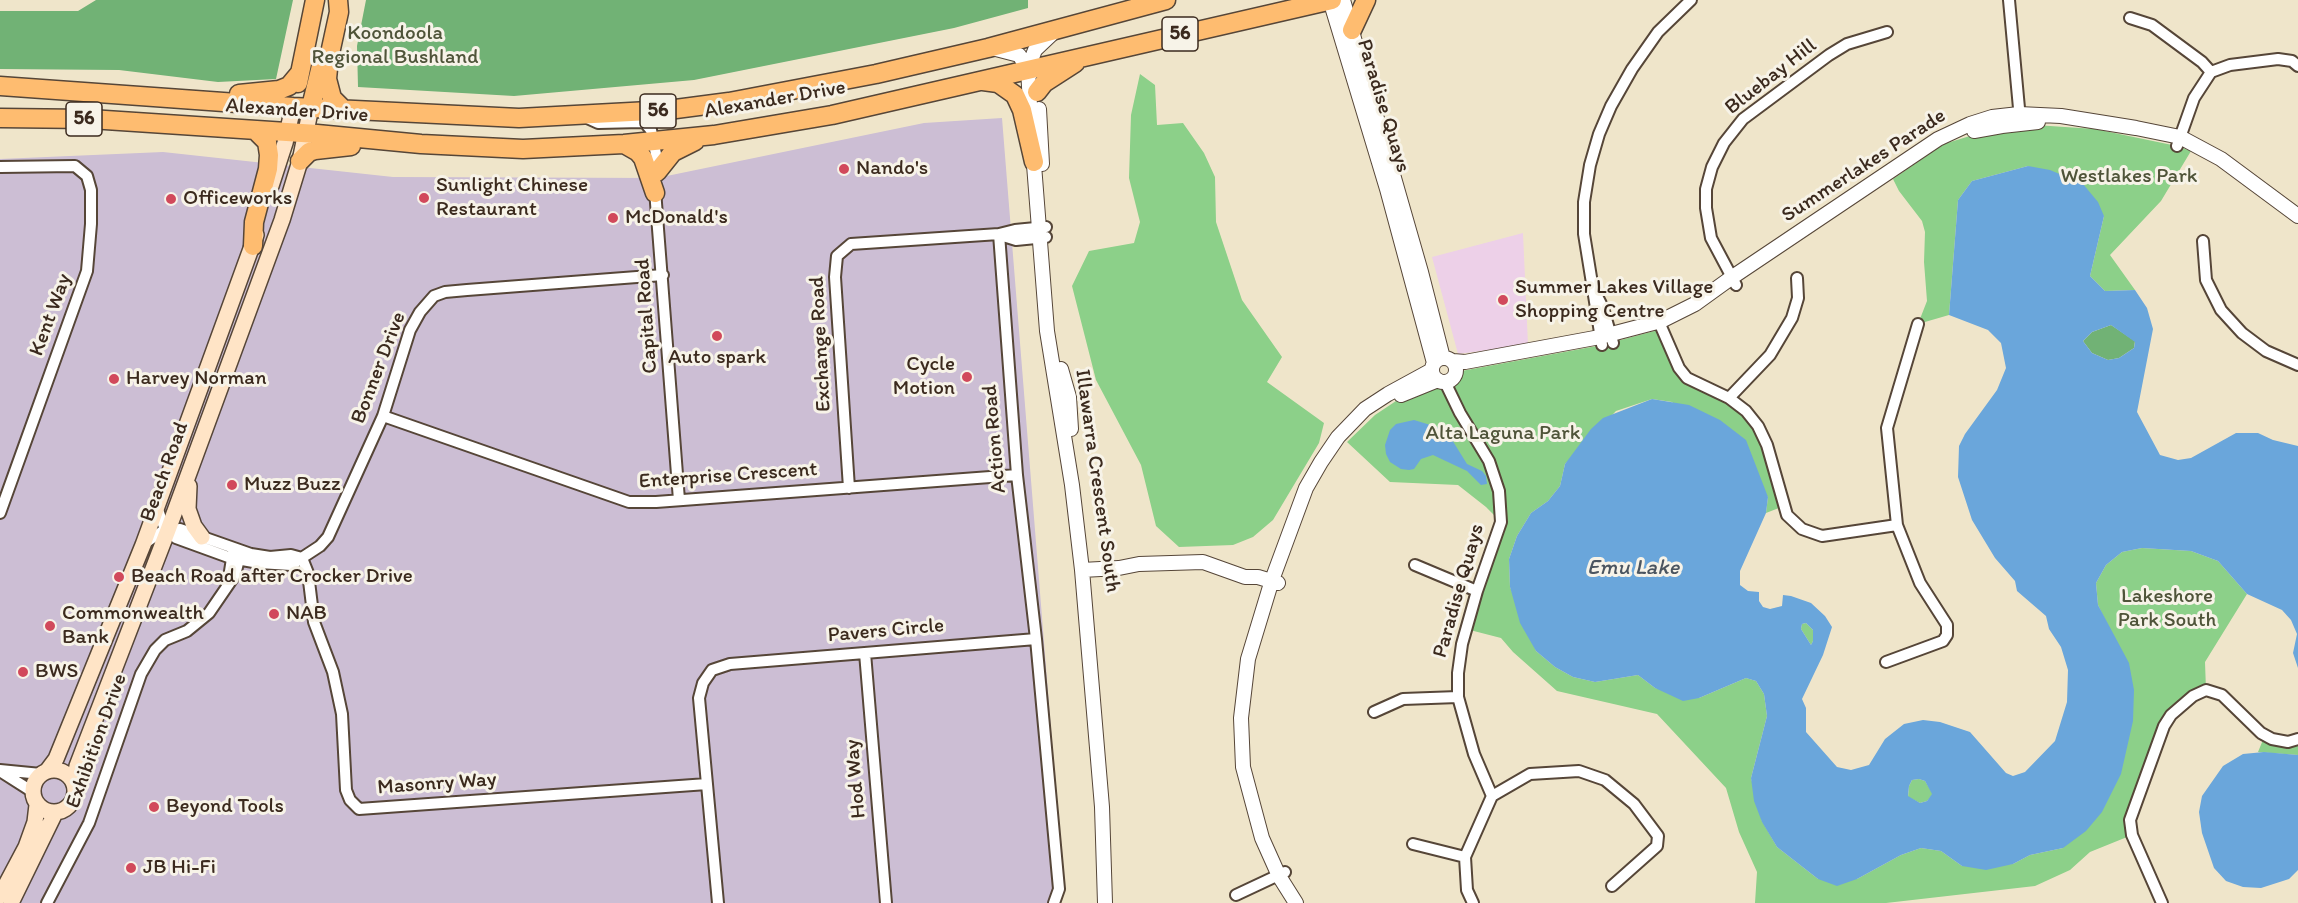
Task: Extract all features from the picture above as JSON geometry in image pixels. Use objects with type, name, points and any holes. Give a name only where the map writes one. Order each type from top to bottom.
[{"type":"main road","name":"Beach Road","points":[[44,772],[56,759],[143,545],[253,246],[287,133],[315,0]]},
{"type":"main road","name":"Beach Road","points":[[74,783],[77,766],[168,530],[282,220],[300,161],[337,0]]},
{"type":"main road","points":[[337,0],[339,12],[328,57],[327,80],[332,99],[343,109]]},
{"type":"main road","name":"Alexander Drive","points":[[0,86],[293,106],[519,118],[668,110],[825,85],[988,48],[1166,0]]},
{"type":"main road","name":"Alexander Drive","points":[[0,118],[90,119],[421,144],[523,149],[624,144],[714,135],[832,115],[1331,0]]},
{"type":"main road","points":[[1352,30],[1366,0]]},
{"type":"main road","points":[[1037,92],[1044,83],[1069,66],[1098,52]]},
{"type":"main road","points":[[165,97],[279,90],[289,86],[299,74]]},
{"type":"main road","points":[[975,81],[998,82],[1015,95],[1022,110],[1034,162]]},
{"type":"main road","points":[[253,246],[254,222],[270,155],[267,142],[255,130]]},
{"type":"main road","points":[[657,172],[666,159],[679,148],[714,135]]},
{"type":"main road","points":[[300,161],[309,152],[335,146],[366,145],[394,148],[421,144]]},
{"type":"main road","points":[[624,144],[638,152],[643,158],[655,193]]},
{"type":"main road","points":[[214,351],[220,350],[230,340],[240,314],[249,309]]},
{"type":"main road","points":[[196,451],[187,504],[194,526],[202,537]]},
{"type":"main road","points":[[0,896],[26,847],[35,822],[33,785],[44,772],[63,772],[74,783],[72,803],[61,811],[55,813],[42,809],[35,798]]},
{"type":"main road","points":[[11,903],[55,813]]},
{"type":"street","name":"Paradise Quays","points":[[1331,0],[1387,189],[1415,273]]},
{"type":"street","name":"Paradise Quays","points":[[1343,0],[1415,273],[1444,371],[1456,404],[1489,461],[1499,491],[1501,522],[1477,591],[1462,644],[1458,673],[1458,697],[1474,754],[1492,796]]},
{"type":"street","points":[[1607,340],[1587,257],[1584,202],[1590,165],[1599,134],[1611,106],[1639,60],[1659,32],[1691,0]]},
{"type":"street","points":[[2009,0],[2020,119]]},
{"type":"street","points":[[2130,18],[2152,25],[2202,62],[2211,72]]},
{"type":"street","points":[[988,48],[1016,54],[1028,68],[1035,50],[1060,28]]},
{"type":"street","name":"Bluebay Hill","points":[[1733,281],[1712,238],[1706,208],[1706,189],[1712,167],[1724,143],[1743,119],[1829,55],[1847,44],[1887,32]]},
{"type":"street","points":[[2178,142],[2194,98],[2211,72],[2230,65],[2278,59],[2298,66]]},
{"type":"street","name":"Illawarra Crescent South","points":[[1028,68],[1036,83],[1037,92],[1042,232]]},
{"type":"street","name":"Illawarra Crescent South","points":[[1028,68],[1034,162],[1042,232],[1060,363],[1069,398],[1110,804],[1113,903]]},
{"type":"street","points":[[583,116],[598,123],[642,122],[651,130],[653,141]]},
{"type":"street","name":"Summerlakes Parade","points":[[1296,903],[1262,838],[1244,767],[1241,737],[1242,698],[1248,660],[1273,588],[1309,498],[1334,456],[1362,423],[1376,411],[1444,371],[1607,340],[1660,325],[1697,311],[1733,281],[1944,144],[1982,129],[2020,119],[2178,142],[2221,159],[2298,216]]},
{"type":"street","name":"Capital Road","points":[[653,141],[657,172],[655,193],[680,500]]},
{"type":"street","name":"Summerlakes Parade","points":[[2178,142],[2298,224]]},
{"type":"street","name":"Kent Way","points":[[0,167],[75,166],[87,176],[92,190],[92,224],[87,271],[0,513]]},
{"type":"street","name":"Exchange Road","points":[[849,488],[835,277],[837,256],[851,244],[999,234],[1016,240],[1042,232]]},
{"type":"street","name":"Action Road","points":[[999,234],[1017,475],[1036,639]]},
{"type":"street","points":[[2203,241],[2206,280],[2221,310],[2242,333],[2266,351],[2298,365]]},
{"type":"street","name":"Bonner Drive","points":[[168,530],[176,538],[236,554],[291,565],[320,546],[328,537],[383,416],[410,330],[420,312],[434,296],[445,292],[663,275]]},
{"type":"street","points":[[1730,398],[1770,355],[1792,318],[1798,297],[1797,278]]},
{"type":"street","points":[[1886,662],[1943,641],[1947,635],[1947,625],[1920,583],[1897,525],[1887,428],[1918,324]]},
{"type":"street","points":[[1660,325],[1679,368],[1687,378],[1730,398],[1746,411],[1758,426],[1767,445],[1787,515],[1802,529],[1822,536],[1897,525]]},
{"type":"street","name":"Enterprise Crescent","points":[[383,416],[629,502],[1017,475]]},
{"type":"street","points":[[143,545],[154,536],[168,530],[161,520],[157,506]]},
{"type":"street","name":"Bonner Drive","points":[[168,530],[180,529],[236,554]]},
{"type":"street","name":"Exhibition Drive","points":[[47,903],[89,823],[141,674],[155,650],[165,640],[186,631],[209,613],[228,584],[236,554]]},
{"type":"street","name":"Masonry Way","points":[[302,558],[308,573],[314,622],[333,672],[342,714],[346,790],[350,800],[359,809],[707,784]]},
{"type":"street","points":[[1085,566],[1119,568],[1139,564],[1203,562],[1245,577],[1255,586],[1273,588]]},
{"type":"street","points":[[1415,565],[1477,591]]},
{"type":"street","name":"Illawarra Crescent South","points":[[1085,566],[1103,828],[1105,903]]},
{"type":"street","points":[[1036,639],[1059,889],[1054,903]]},
{"type":"street","name":"Pavers Circle","points":[[718,903],[699,698],[703,683],[712,670],[730,664],[1036,639]]},
{"type":"street","name":"Hod Way","points":[[865,653],[886,903]]},
{"type":"street","points":[[2162,903],[2132,835],[2130,820],[2164,726],[2171,715],[2193,696],[2206,690],[2222,695],[2261,733],[2272,739],[2288,742],[2298,739]]},
{"type":"street","points":[[1374,712],[1403,699],[1458,697]]},
{"type":"street","points":[[0,771],[44,772]]},
{"type":"street","points":[[0,771],[35,798]]},
{"type":"street","points":[[1473,903],[1467,890],[1465,857],[1492,796],[1530,774],[1579,771],[1605,780],[1635,804],[1658,836],[1657,846],[1612,886]]},
{"type":"street","points":[[1413,844],[1465,857]]},
{"type":"street","points":[[1236,896],[1282,874]]},
{"type":"street","name":"Summerlakes Parade","points":[[1282,874],[1306,903]]},
{"type":"shaded area","points":[[1002,118],[1064,892],[1057,903],[0,903],[0,159],[163,152],[393,177],[657,178],[924,123]]},
{"type":"shaded area","points":[[1523,233],[1528,345],[1458,354],[1432,257]]},
{"type":"green space","points":[[96,0],[293,0],[276,79],[218,82],[119,70],[0,69],[0,11],[78,11]]},
{"type":"green space","name":"Koondoola Regional Bushland","points":[[366,0],[1028,0],[1028,8],[954,28],[694,80],[514,96],[358,87],[357,46]]},
{"type":"green space","points":[[1140,74],[1155,85],[1157,125],[1183,123],[1204,153],[1215,177],[1216,222],[1242,300],[1282,357],[1267,382],[1324,423],[1319,443],[1273,520],[1253,537],[1233,545],[1179,547],[1156,526],[1141,465],[1096,380],[1072,286],[1089,251],[1134,243],[1140,222],[1129,178],[1131,115]]},
{"type":"green space","name":"Westlakes Park","points":[[2020,124],[2095,129],[2191,151],[2161,201],[2110,255],[2135,290],[2105,291],[2090,276],[2104,216],[2028,166],[1972,181],[1958,200],[1949,315],[1918,324],[1927,301],[1924,262],[1925,232],[1922,221],[1899,191],[1893,179],[1944,144],[2002,126]]},
{"type":"green space","points":[[2111,325],[2135,341],[2134,348],[2119,358],[2108,360],[2092,353],[2083,341],[2092,332]]},
{"type":"green space","name":"Alta Laguna Park","points":[[1662,329],[1679,368],[1758,426],[1784,506],[1766,513],[1768,497],[1672,402],[1652,399],[1616,411],[1565,464],[1560,486],[1548,501],[1531,513],[1517,536],[1509,559],[1510,587],[1536,651],[1555,667],[1573,677],[1595,682],[1638,675],[1655,688],[1699,698],[1746,678],[1756,681],[1764,694],[1767,716],[1751,778],[1762,821],[1777,847],[1818,879],[1857,879],[1901,855],[1921,848],[1941,851],[1962,866],[2013,864],[2030,855],[2063,848],[2110,630],[2098,605],[2096,583],[2106,565],[2122,552],[2142,548],[2191,551],[2218,561],[2247,594],[2205,662],[2206,690],[2171,715],[2136,802],[2132,835],[2090,852],[2070,870],[2035,886],[1886,903],[1755,903],[1757,872],[1739,832],[1726,788],[1657,714],[1557,691],[1513,652],[1501,638],[1466,629],[1501,522],[1458,485],[1390,482],[1347,442],[1375,415],[1408,393],[1449,381],[1456,372],[1602,345]]},
{"type":"green space","points":[[1806,623],[1813,630],[1811,645],[1801,629],[1802,624]]},
{"type":"green space","points":[[2265,735],[2298,739],[2298,755],[2258,752]]},
{"type":"green space","points":[[1912,780],[1925,781],[1933,794],[1927,801],[1920,803],[1908,797]]},
{"type":"water","name":"Emu Lake","points":[[2028,166],[2050,170],[2083,184],[2098,202],[2104,216],[2090,276],[2105,291],[2135,290],[2147,308],[2153,329],[2137,412],[2160,455],[2178,460],[2191,458],[2236,433],[2258,433],[2273,440],[2298,446],[2298,668],[2293,653],[2297,634],[2291,620],[2282,610],[2247,594],[2218,561],[2191,551],[2142,548],[2122,552],[2106,565],[2096,583],[2098,605],[2129,663],[2134,690],[2133,721],[2121,774],[2102,812],[2086,831],[2063,848],[2030,855],[2013,864],[1986,870],[1962,866],[1941,851],[1921,848],[1901,855],[1857,879],[1837,886],[1818,879],[1777,847],[1762,822],[1754,801],[1751,778],[1767,716],[1764,694],[1756,681],[1746,678],[1699,698],[1683,701],[1655,688],[1638,675],[1595,682],[1573,677],[1555,667],[1536,651],[1520,623],[1510,587],[1509,559],[1517,536],[1531,513],[1548,501],[1560,486],[1565,464],[1591,429],[1603,418],[1652,399],[1689,405],[1720,420],[1746,440],[1768,497],[1766,513],[1740,571],[1740,585],[1748,591],[1759,592],[1759,601],[1763,607],[1770,609],[1782,606],[1783,595],[1811,603],[1825,616],[1832,627],[1823,655],[1802,699],[1806,708],[1806,732],[1837,767],[1851,770],[1869,765],[1885,739],[1904,724],[1923,720],[1940,722],[1970,732],[2006,773],[2013,776],[2025,772],[2055,741],[2067,702],[2068,670],[2061,647],[2049,629],[2046,616],[2017,591],[2015,581],[1995,558],[1972,520],[1958,477],[1959,446],[1997,390],[2006,368],[2001,343],[1988,330],[1949,315],[1958,200],[1972,181]],"holes":[[[2111,325],[2135,342],[2134,348],[2119,358],[2108,360],[2092,353],[2083,341],[2092,332]],[[1806,623],[1813,630],[1811,645],[1801,629],[1802,624]],[[1912,780],[1925,781],[1932,794],[1927,801],[1920,803],[1908,796]]]},
{"type":"water","points":[[1414,420],[1437,427],[1449,435],[1467,464],[1482,471],[1486,476],[1487,484],[1481,485],[1467,471],[1433,455],[1421,459],[1414,469],[1409,470],[1401,469],[1390,462],[1385,445],[1390,430],[1396,424]]},
{"type":"water","points":[[2264,752],[2298,755],[2298,870],[2289,879],[2261,888],[2243,887],[2226,881],[2214,868],[2202,833],[2199,812],[2202,796],[2223,766],[2243,754]]},
{"type":"place","name":"Nando's","points":[[844,169]]},
{"type":"place","name":"Sunlight Chinese Restaurant","points":[[424,198]]},
{"type":"place","name":"Officeworks","points":[[171,199]]},
{"type":"place","name":"McDonald's","points":[[613,218]]},
{"type":"place","name":"Summer Lakes Village Shopping Centre","points":[[1503,300]]},
{"type":"place","name":"Auto spark","points":[[717,336]]},
{"type":"place","name":"Cycle Motion","points":[[967,377]]},
{"type":"place","name":"Harvey Norman","points":[[114,379]]},
{"type":"place","name":"Muzz Buzz","points":[[232,485]]},
{"type":"place","name":"Beach Road after Crocker Drive","points":[[119,577]]},
{"type":"place","name":"NAB","points":[[274,614]]},
{"type":"place","name":"Commonwealth Bank","points":[[50,626]]},
{"type":"place","name":"BWS","points":[[23,672]]},
{"type":"place","name":"Beyond Tools","points":[[154,807]]},
{"type":"place","name":"JB Hi-Fi","points":[[131,868]]},
{"type":"park label","name":"Lakeshore Park South","points":[[2167,609]]}]
